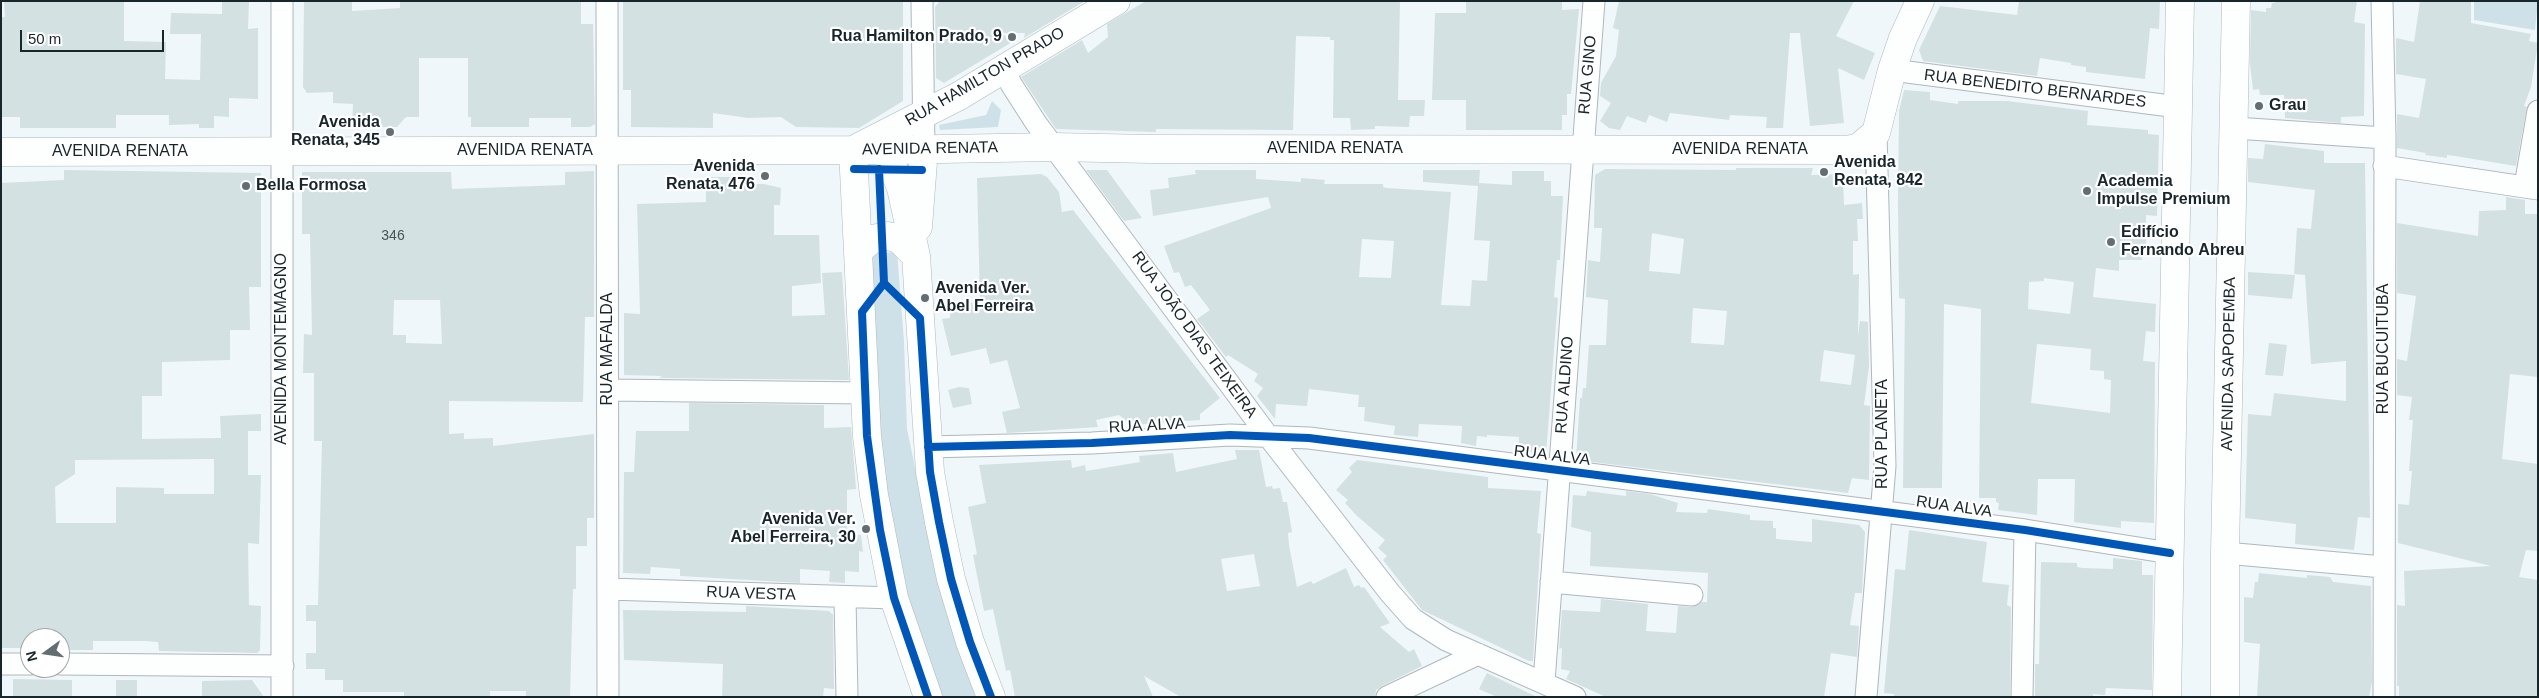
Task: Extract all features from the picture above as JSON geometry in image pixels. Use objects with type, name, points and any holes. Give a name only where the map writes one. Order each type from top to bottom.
[{"type":"main road","name":"RUA HAMILTON PRADO","points":[[853,150],[924,114],[1116,1]]},
{"type":"main road","name":"RUA PLANETA","points":[[1867,140],[1903,38],[1920,1]]},
{"type":"main road","points":[[2167,697],[2180,1]]},
{"type":"main road","name":"AVENIDA SAPOPEMBA","points":[[2225,697],[2225,553],[2235,128],[2236,1]]},
{"type":"main road","name":"AVENIDA RENATA","points":[[1,152],[924,150],[1054,147],[1152,149],[1844,150],[1867,140]]},
{"type":"main road","points":[[853,150],[867,436],[874,495],[894,598],[928,697]]},
{"type":"main road","points":[[886,150],[901,188],[916,256]]},
{"type":"main road","points":[[924,150],[916,256],[928,447],[937,514],[951,579],[970,642],[991,697]]},
{"type":"main road","points":[[858,251],[872,239],[888,236],[898,239],[916,256]]},
{"type":"street","name":"AVENIDA MONTEMAGNO","points":[[282,1],[282,697]]},
{"type":"street","name":"RUA MAFALDA","points":[[607,1],[608,697]]},
{"type":"street","points":[[922,1],[924,150]]},
{"type":"street","name":"RUA GINO","points":[[1582,149],[1594,1]]},
{"type":"street","name":"RUA BUCUITUBA","points":[[2382,1],[2385,138],[2384,697]]},
{"type":"street","name":"RUA JOÃO DIAS TEIXEIRA","points":[[1004,68],[1022,102],[1054,147],[1268,436],[1390,593],[1413,619],[1446,640],[1575,697]]},
{"type":"street","name":"RUA BENEDITO BERNARDES","points":[[1892,70],[2178,107]]},
{"type":"street","points":[[2384,166],[2531,188],[2538,111]]},
{"type":"street","points":[[2235,128],[2385,138]]},
{"type":"street","name":"RUA PLANETA","points":[[1866,697],[1886,466],[1880,212],[1876,170],[1867,140]]},
{"type":"street","name":"RUA ALDINO","points":[[1544,682],[1582,149]]},
{"type":"street","points":[[608,390],[865,394]]},
{"type":"street","name":"RUA ALVA","points":[[928,447],[1092,443],[1230,435],[1308,438],[2025,530],[2170,553]]},
{"type":"street","points":[[2022,697],[2025,530]]},
{"type":"street","points":[[2225,553],[2383,567]]},
{"type":"street","points":[[1551,582],[1692,595]]},
{"type":"street","name":"RUA VESTA","points":[[608,589],[845,598],[894,598]]},
{"type":"street","points":[[845,598],[847,697]]},
{"type":"street","points":[[1387,697],[1478,654]]},
{"type":"street","points":[[1,664],[20,664]]},
{"type":"street","points":[[70,664],[282,666]]},
{"type":"shaded area","points":[[2474,1],[2538,1],[2535,30],[2474,20]]},
{"type":"shaded area","points":[[992,101],[1001,110],[998,127],[940,130],[939,125],[986,115]]},
{"type":"shaded area","points":[[897,252],[904,341],[907,429],[942,596],[979,697],[932,697],[899,599],[869,416],[869,254]]},
{"type":"building","points":[[4,1],[124,2],[124,41],[166,42],[165,79],[200,80],[201,34],[170,34],[171,13],[222,14],[222,1],[249,1],[248,29],[258,28],[258,99],[229,98],[229,117],[214,116],[214,128],[199,128],[199,124],[169,125],[169,115],[116,115],[116,128],[20,128],[20,117],[1,117],[1,17],[5,17]]},
{"type":"building","points":[[304,1],[352,1],[352,11],[400,8],[400,1],[581,1],[581,24],[593,24],[595,124],[590,127],[571,127],[571,118],[529,118],[529,127],[471,127],[471,117],[468,117],[468,58],[419,58],[419,117],[406,117],[397,127],[352,127],[353,104],[333,103],[333,92],[307,93],[303,87]]},
{"type":"building","points":[[623,1],[903,1],[903,101],[859,128],[796,127],[781,117],[748,118],[713,113],[713,128],[631,127],[631,90],[623,90]]},
{"type":"building","points":[[940,1],[1085,1],[1024,38],[1025,33],[1002,33],[1012,42],[944,83],[936,78],[935,7]]},
{"type":"building","points":[[1146,1],[1400,1],[1398,100],[1425,100],[1424,116],[1410,116],[1409,127],[1375,126],[1375,129],[1351,130],[1350,118],[1333,118],[1334,40],[1330,40],[1330,37],[1296,36],[1293,130],[1156,129],[1156,132],[1056,129],[1021,77],[1082,40],[1088,53],[1108,37],[1107,24]]},
{"type":"building","points":[[1466,1],[1562,1],[1562,10],[1579,9],[1571,94],[1567,94],[1567,115],[1562,115],[1562,130],[1466,130],[1466,100],[1432,100],[1435,13],[1466,13]]},
{"type":"building","points":[[1619,1],[1854,1],[1836,36],[1875,53],[1864,80],[1838,68],[1844,123],[1810,126],[1800,33],[1790,33],[1783,128],[1766,128],[1767,117],[1730,115],[1729,120],[1670,113],[1667,122],[1649,115],[1646,123],[1627,116],[1620,130],[1609,128],[1600,121],[1611,103],[1600,96],[1601,83],[1616,56],[1619,30],[1613,28]]},
{"type":"building","points":[[2019,1],[2160,1],[2159,29],[2150,28],[2145,79],[2086,72],[2086,67],[2040,58],[2037,76],[1923,61],[1919,50],[1940,6],[2017,15]]},
{"type":"building","points":[[2275,1],[2357,1],[2354,22],[2365,24],[2364,116],[2341,117],[2341,123],[2285,118],[2284,95],[2260,95],[2259,89],[2253,90],[2250,63],[2251,10],[2266,12],[2266,8],[2271,8],[2272,3],[2275,3]]},
{"type":"building","points":[[2420,1],[2471,1],[2471,23],[2531,34],[2529,41],[2538,43],[2531,87],[2524,106],[2527,107],[2516,166],[2447,155],[2447,158],[2425,155],[2426,153],[2397,148],[2397,114],[2419,118],[2426,79],[2396,74],[2396,38],[2414,42]]},
{"type":"building","points":[[1904,90],[1930,92],[1930,100],[1958,104],[1958,101],[2007,101],[2088,111],[2087,125],[2148,130],[2148,134],[2159,135],[2157,216],[2146,215],[2146,249],[2142,251],[2142,260],[2119,260],[2119,271],[2096,268],[2093,297],[2156,304],[2155,332],[2146,331],[2143,361],[2155,362],[2154,523],[2121,521],[2121,528],[2074,522],[2075,479],[2038,479],[2037,515],[1998,510],[1999,503],[1996,502],[1996,498],[1979,498],[1981,309],[1944,304],[1942,488],[1903,488],[1905,299],[1899,298],[1899,111]],"holes":[[[2044,278],[2074,282],[2070,314],[2028,309],[2029,282],[2044,281]],[[2037,344],[2091,349],[2090,370],[2104,371],[2104,379],[2111,380],[2110,413],[2031,403]]]},
{"type":"building","points":[[2265,144],[2324,151],[2324,163],[2365,163],[2370,518],[2358,517],[2354,550],[2295,544],[2296,524],[2245,518],[2248,414],[2271,416],[2274,393],[2346,401],[2346,361],[2311,364],[2305,275],[2294,274],[2297,228],[2311,229],[2315,190],[2248,182],[2248,158],[2263,159]]},
{"type":"building","points":[[1736,168],[1813,168],[1811,175],[1843,174],[1844,205],[1862,203],[1863,219],[1857,219],[1858,241],[1853,241],[1853,275],[1859,274],[1858,336],[1860,321],[1868,322],[1869,366],[1864,405],[1870,406],[1869,480],[1852,478],[1848,493],[1576,460],[1580,398],[1582,398],[1583,388],[1586,388],[1589,345],[1606,345],[1608,300],[1586,297],[1588,260],[1600,262],[1602,228],[1594,228],[1595,175],[1605,169],[1736,170]],"holes":[[[1652,233],[1684,239],[1680,274],[1649,271]],[[1693,308],[1727,311],[1724,345],[1691,343]],[[1824,350],[1855,355],[1851,385],[1820,381]]]},
{"type":"building","points":[[64,170],[261,173],[261,287],[249,287],[250,330],[230,330],[230,360],[162,362],[162,396],[142,396],[142,439],[221,438],[220,416],[261,414],[261,431],[248,431],[248,475],[261,475],[259,544],[248,543],[249,605],[261,606],[260,650],[257,653],[159,651],[158,642],[145,641],[93,641],[93,650],[70,650],[70,628],[20,628],[20,648],[1,648],[1,183],[64,180]],"holes":[[[214,459],[214,494],[164,494],[164,488],[116,487],[116,523],[56,523],[55,487],[75,474],[75,460]]]},
{"type":"building","points":[[1086,170],[1107,170],[1142,218],[1124,221]]},
{"type":"building","points":[[1195,170],[1256,170],[1256,179],[1301,182],[1301,178],[1325,180],[1324,184],[1383,184],[1383,187],[1387,188],[1451,192],[1441,305],[1470,306],[1472,280],[1487,281],[1490,241],[1474,240],[1478,186],[1423,182],[1423,170],[1480,170],[1479,183],[1512,185],[1512,171],[1544,171],[1544,181],[1551,181],[1551,196],[1563,196],[1560,260],[1557,260],[1554,297],[1558,298],[1546,455],[1518,451],[1519,437],[1477,436],[1476,446],[1461,443],[1462,426],[1419,424],[1418,437],[1394,435],[1395,426],[1364,421],[1365,407],[1358,407],[1359,395],[1309,389],[1307,406],[1276,404],[1275,419],[1257,396],[1263,388],[1254,381],[1258,374],[1228,355],[1226,357],[1197,319],[1210,310],[1191,285],[1185,287],[1179,272],[1174,273],[1164,246],[1271,208],[1268,197],[1153,216],[1150,190],[1169,188],[1168,178],[1196,174]],"holes":[[[1362,239],[1394,241],[1391,278],[1359,277]]]},
{"type":"building","points":[[594,171],[594,317],[585,317],[583,402],[449,401],[449,434],[464,433],[464,439],[493,438],[493,446],[594,434],[594,518],[587,518],[587,546],[576,546],[576,589],[573,589],[570,697],[526,697],[526,691],[490,691],[490,697],[404,697],[404,692],[343,692],[343,680],[325,680],[325,669],[306,669],[306,653],[316,653],[316,621],[306,621],[306,605],[318,605],[322,441],[314,441],[314,373],[303,373],[304,334],[312,335],[310,234],[302,234],[302,172],[451,172],[452,189],[565,185],[565,172]],"holes":[[[394,300],[440,300],[442,344],[406,343],[406,335],[393,335]]]},
{"type":"building","points":[[1041,174],[1047,177],[1059,192],[1062,212],[1073,210],[1220,398],[1200,414],[1200,420],[1131,425],[1119,415],[1096,420],[1098,427],[1007,433],[1002,412],[1020,408],[1007,360],[990,364],[986,348],[951,356],[942,319],[950,318],[950,303],[980,303],[977,178]]},
{"type":"building","points":[[706,177],[732,177],[732,184],[764,184],[781,188],[780,205],[774,205],[774,235],[819,235],[821,283],[792,286],[792,316],[825,315],[822,273],[842,272],[849,380],[659,378],[662,376],[624,375],[624,313],[640,314],[637,204],[706,202]]},
{"type":"building","points":[[2506,197],[2525,200],[2525,214],[2538,214],[2538,377],[2510,374],[2502,459],[2538,464],[2538,551],[2526,550],[2519,577],[2538,580],[2538,697],[2399,697],[2399,686],[2397,686],[2397,605],[2405,606],[2404,571],[2491,566],[2398,543],[2398,504],[2409,505],[2412,471],[2409,471],[2413,420],[2409,420],[2412,397],[2397,395],[2397,359],[2407,361],[2416,296],[2397,293],[2397,223],[2478,236],[2479,211],[2506,210]]},
{"type":"building","points":[[2248,272],[2295,275],[2292,299],[2248,295]]},
{"type":"building","points":[[2269,343],[2287,345],[2283,376],[2265,375]]},
{"type":"building","points":[[959,387],[969,388],[972,404],[953,408],[948,390]]},
{"type":"building","points":[[689,403],[824,405],[824,428],[851,427],[856,489],[847,490],[847,534],[861,535],[863,552],[859,551],[859,572],[845,571],[845,583],[829,582],[830,571],[800,569],[800,583],[680,576],[680,569],[651,567],[650,574],[623,573],[624,472],[634,472],[636,431],[689,431]]},
{"type":"building","points":[[1235,450],[1259,450],[1266,487],[1280,488],[1283,502],[1287,502],[1292,532],[1288,533],[1289,545],[1297,587],[1311,581],[1313,584],[1346,568],[1354,587],[1359,585],[1361,588],[1364,587],[1390,623],[1380,627],[1409,652],[1414,649],[1422,666],[1382,686],[1376,690],[1375,697],[1181,697],[1144,676],[1153,697],[1015,697],[1010,670],[1006,671],[993,609],[984,611],[973,555],[977,554],[968,507],[986,503],[979,465],[1071,460],[1072,468],[1085,465],[1086,471],[1140,462],[1139,456],[1173,453],[1176,472],[1237,459]],"holes":[[[1254,554],[1260,586],[1227,591],[1221,559]]]},
{"type":"building","points":[[1357,460],[1488,477],[1488,488],[1541,491],[1537,533],[1541,534],[1533,661],[1529,661],[1422,610],[1383,560],[1387,556],[1378,548],[1385,540],[1356,515],[1345,503],[1348,500],[1336,490],[1352,472],[1349,468]]},
{"type":"building","points":[[1587,491],[1626,496],[1626,491],[1650,494],[1678,503],[1676,512],[1707,513],[1708,509],[1750,515],[1750,520],[1773,521],[1773,528],[1776,528],[1776,539],[1812,542],[1812,519],[1859,525],[1865,532],[1862,593],[1855,593],[1850,625],[1859,626],[1857,657],[1831,653],[1824,697],[1606,697],[1566,679],[1570,671],[1561,669],[1562,648],[1559,649],[1562,610],[1600,612],[1601,599],[1648,604],[1646,631],[1676,633],[1678,606],[1691,607],[1707,602],[1708,573],[1590,566],[1591,532],[1571,527],[1573,495],[1586,496]]},
{"type":"building","points":[[1909,530],[1987,542],[1982,582],[2009,585],[2007,605],[2011,607],[2010,697],[1894,697],[1894,694],[1884,693],[1895,569],[1905,570]]},
{"type":"building","points":[[2113,558],[2142,561],[2142,575],[2153,575],[2152,690],[2106,688],[2105,695],[2093,694],[2093,697],[2035,697],[2035,664],[2039,664],[2041,562],[2077,563],[2077,567],[2083,568],[2113,569]]},
{"type":"building","points":[[2259,573],[2307,578],[2307,575],[2330,577],[2333,582],[2371,586],[2372,682],[2369,697],[2257,697],[2260,644],[2244,642],[2244,597],[2253,598],[2255,582],[2258,582]]},
{"type":"building","points":[[746,606],[829,611],[833,615],[834,689],[824,688],[823,697],[722,697],[723,664],[624,660],[623,610],[746,612]]},
{"type":"building","points":[[1487,673],[1537,697],[1497,697],[1479,689]]},
{"type":"building","points":[[13,679],[72,680],[72,697],[13,697]]},
{"type":"building","points":[[116,680],[137,680],[137,697],[116,697]]},
{"type":"building","points":[[252,680],[264,697],[202,697],[202,681]]},
{"type":"cycle path","points":[[854,169],[922,170]]},
{"type":"cycle path","points":[[879,169],[884,283],[862,312],[867,436],[880,530],[894,598],[928,697]]},
{"type":"cycle path","points":[[884,283],[920,318],[930,472],[939,522],[951,579],[970,642],[991,697]]},
{"type":"cycle path","points":[[928,447],[1092,443],[1230,435],[1309,438],[2025,530],[2170,553]]},
{"type":"place","name":"Rua Hamilton Prado, 9","points":[[1012,37]]},
{"type":"place","name":"Grau","points":[[2259,106]]},
{"type":"place","name":"Avenida Renata, 345","points":[[390,132]]},
{"type":"place","name":"Avenida Renata, 842","points":[[1824,172]]},
{"type":"place","name":"Avenida Renata, 476","points":[[765,176]]},
{"type":"place","name":"Bella Formosa","points":[[246,186]]},
{"type":"place","name":"Academia Impulse Premium","points":[[2087,191]]},
{"type":"place","name":"Edifício Fernando Abreu","points":[[2111,242]]},
{"type":"place","name":"Avenida Ver. Abel Ferreira","points":[[925,298]]},
{"type":"place","name":"Avenida Ver. Abel Ferreira, 30","points":[[866,529]]}]
